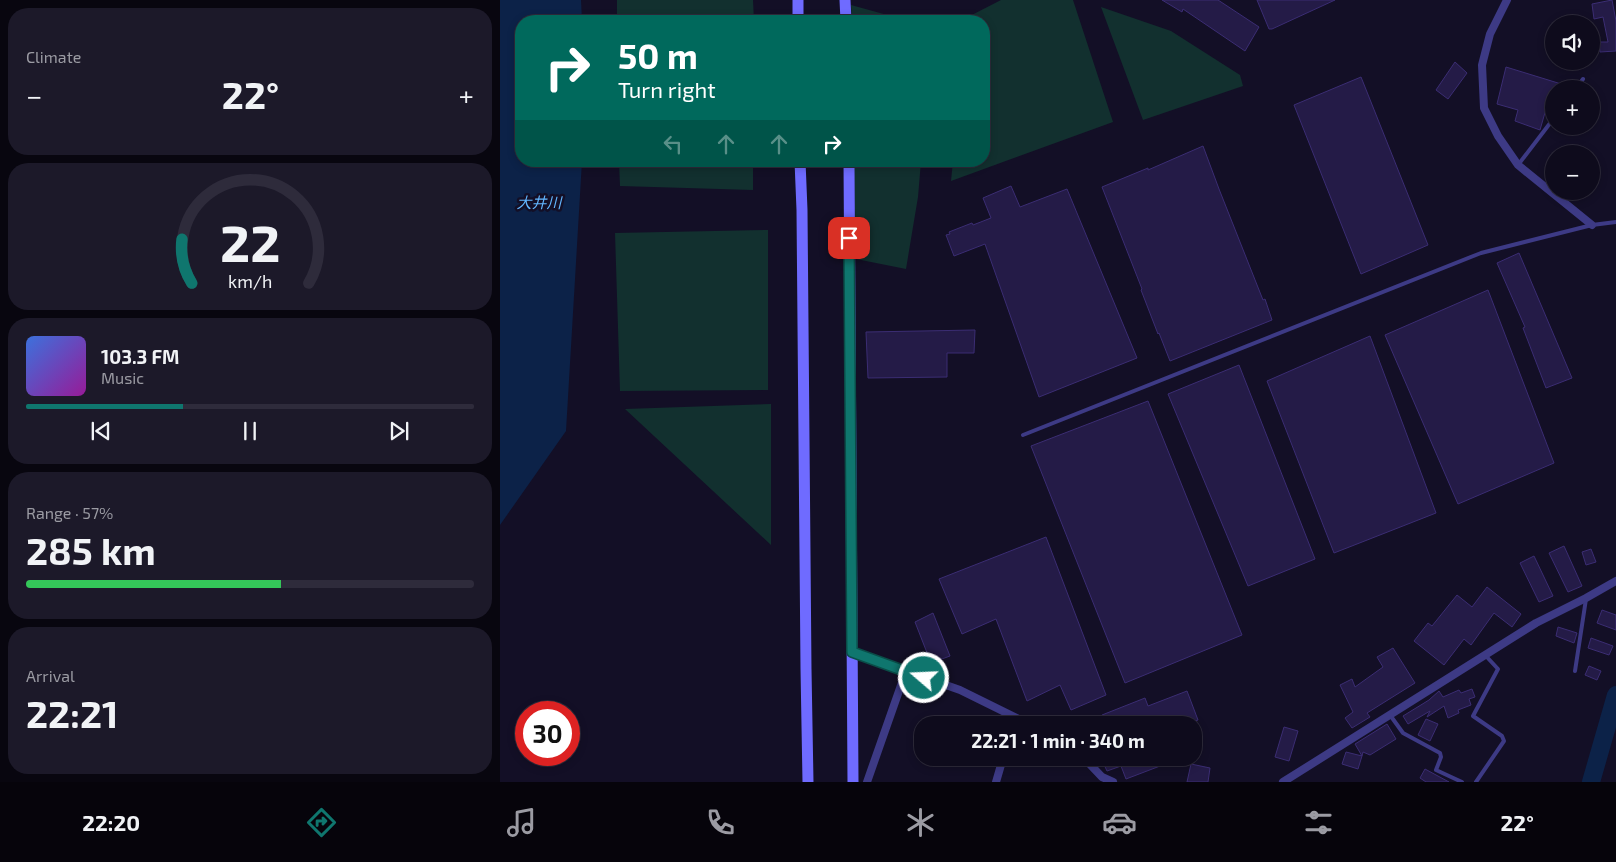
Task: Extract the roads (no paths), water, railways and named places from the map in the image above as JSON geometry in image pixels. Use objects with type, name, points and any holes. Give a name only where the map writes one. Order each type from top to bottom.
[{"type":"street","points":[[798,0],[798,15]]},
{"type":"street","points":[[845,0],[846,15]]},
{"type":"street","points":[[1507,0],[1490,34],[1482,65],[1484,108],[1498,136],[1518,165],[1592,225]]},
{"type":"street","points":[[800,167],[808,782]]},
{"type":"street","points":[[849,167],[853,782]]},
{"type":"street","points":[[1288,781],[1536,623],[1616,581]]},
{"type":"street","points":[[852,652],[960,690],[1013,716]]},
{"type":"street","points":[[867,782],[906,671]]},
{"type":"street","points":[[996,782],[1001,766]]},
{"type":"street","points":[[1092,766],[1102,777],[1112,782]]},
{"type":"lane","points":[[1518,165],[1545,130]]},
{"type":"lane","points":[[1023,435],[1481,253],[1592,225],[1616,222]]},
{"type":"lane","points":[[1575,671],[1586,598]]},
{"type":"lane","points":[[1476,782],[1504,740],[1502,736],[1473,716],[1498,669],[1485,655]]},
{"type":"lane","points":[[1390,715],[1403,733],[1440,752],[1441,757],[1436,770],[1462,782]]},
{"type":"water","name":"大井川","points":[[500,0],[581,0],[582,15],[515,15],[515,167],[582,167],[566,431],[500,525]]},
{"type":"waterway","points":[[1591,782],[1616,695]]}]
